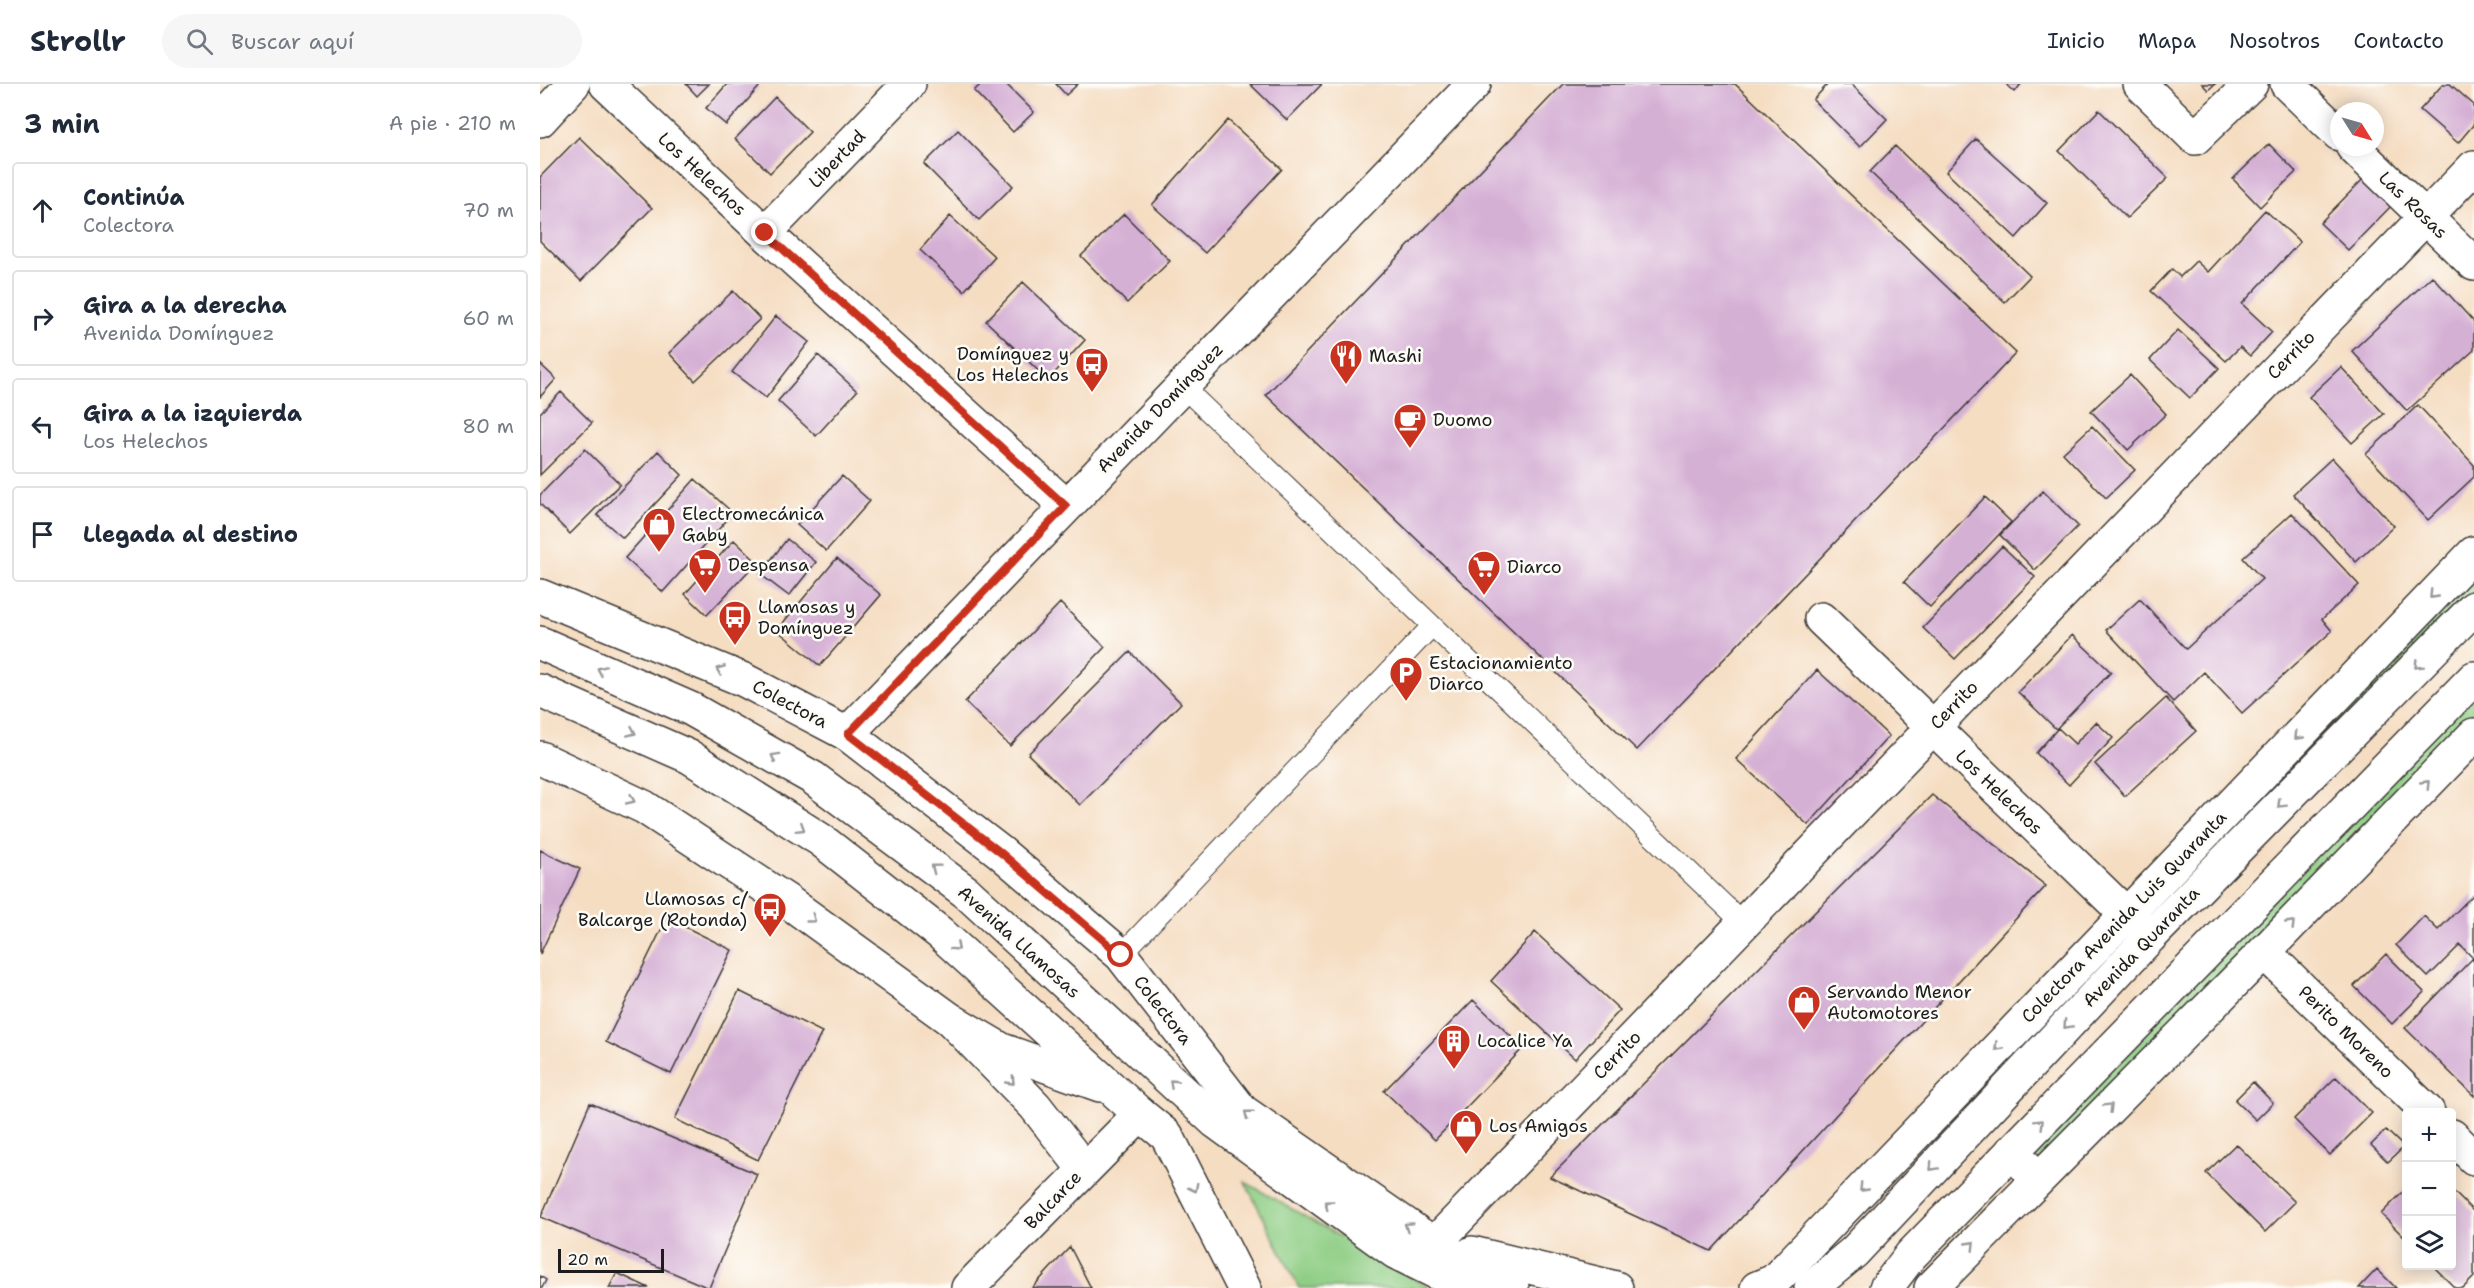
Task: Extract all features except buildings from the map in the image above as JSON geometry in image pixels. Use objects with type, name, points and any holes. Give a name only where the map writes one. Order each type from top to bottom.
[{"type":"main road","points":[[540,120],[573,84]]},
{"type":"main road","name":"Los Helechos","points":[[606,84],[765,233],[1066,506]]},
{"type":"main road","name":"Libertad","points":[[765,233],[909,84]]},
{"type":"main road","name":"Avenida Domínguez","points":[[848,734],[1474,84]]},
{"type":"main road","points":[[2140,84],[2195,138],[2251,84]]},
{"type":"main road","points":[[2287,84],[2330,125]]},
{"type":"main road","name":"Las Rosas","points":[[2362,156],[2474,264]]},
{"type":"main road","name":"Cerrito","points":[[1434,1244],[2474,167]]},
{"type":"main road","name":"Colectora Avenida Luis Quaranta","points":[[1765,1284],[2474,553]]},
{"type":"main road","name":"Colectora","points":[[540,596],[744,680],[848,734],[1000,852],[1121,955],[1242,1111],[1434,1244],[1512,1288]]},
{"type":"main road","name":"Avenida Quaranta","points":[[1812,1288],[1862,1243],[2150,937],[2474,608]]},
{"type":"main road","name":"Los Helechos","points":[[1821,619],[2150,937]]},
{"type":"main road","name":"Avenida Llamosas","points":[[540,643],[691,709],[813,778],[966,892],[1216,1122],[1395,1252],[1468,1288]]},
{"type":"main road","points":[[1886,1288],[1911,1255],[2474,678]]},
{"type":"main road","points":[[540,691],[690,757],[820,840],[940,933],[1167,1136],[1244,1288]]},
{"type":"main road","points":[[1931,1288],[2264,952],[2474,735]]},
{"type":"main road","points":[[540,758],[644,807],[787,901],[951,1020],[1002,1050],[1115,1091]]},
{"type":"main road","name":"Perito Moreno","points":[[2264,952],[2423,1108]]},
{"type":"main road","points":[[951,1020],[1035,1106],[1084,1169]]},
{"type":"main road","name":"Balcarce","points":[[968,1288],[1140,1114]]},
{"type":"main road","points":[[2456,1141],[2474,1158]]},
{"type":"main road","points":[[2011,1152],[2038,1178]]},
{"type":"main road","name":"Colectora","points":[[1434,1244],[1616,1288]]},
{"type":"lane","points":[[1182,386],[1744,924]]},
{"type":"lane","points":[[1121,955],[1432,626]]},
{"type":"green space","points":[[2474,566],[2474,593],[2190,884],[2177,874]]},
{"type":"green space","points":[[2474,690],[2474,719],[2038,1161],[2027,1149]]},
{"type":"green space","points":[[1245,1182],[1430,1288],[1299,1288]]},
{"type":"place","name":"Mashi","points":[[1346,385]]},
{"type":"place","name":"Domínguez y Los Helechos","points":[[1092,393]]},
{"type":"place","name":"Duomo","points":[[1410,449]]},
{"type":"place","name":"Electromecánica Gaby","points":[[659,553]]},
{"type":"place","name":"Despensa","points":[[705,594]]},
{"type":"place","name":"Diarco","points":[[1484,596]]},
{"type":"place","name":"Llamosas y Domínguez","points":[[735,646]]},
{"type":"place","name":"Estacionamiento Diarco","points":[[1406,702]]},
{"type":"place","name":"Llamosas c/ Balcarge (Rotonda)","points":[[770,938]]},
{"type":"place","name":"Servando Menor Automotores","points":[[1804,1031]]},
{"type":"place","name":"Localice Ya","points":[[1454,1070]]},
{"type":"place","name":"Los Amigos","points":[[1466,1155]]},
{"type":"route","points":[[765,233],[1066,506],[848,734],[1000,852],[1121,955]]}]
